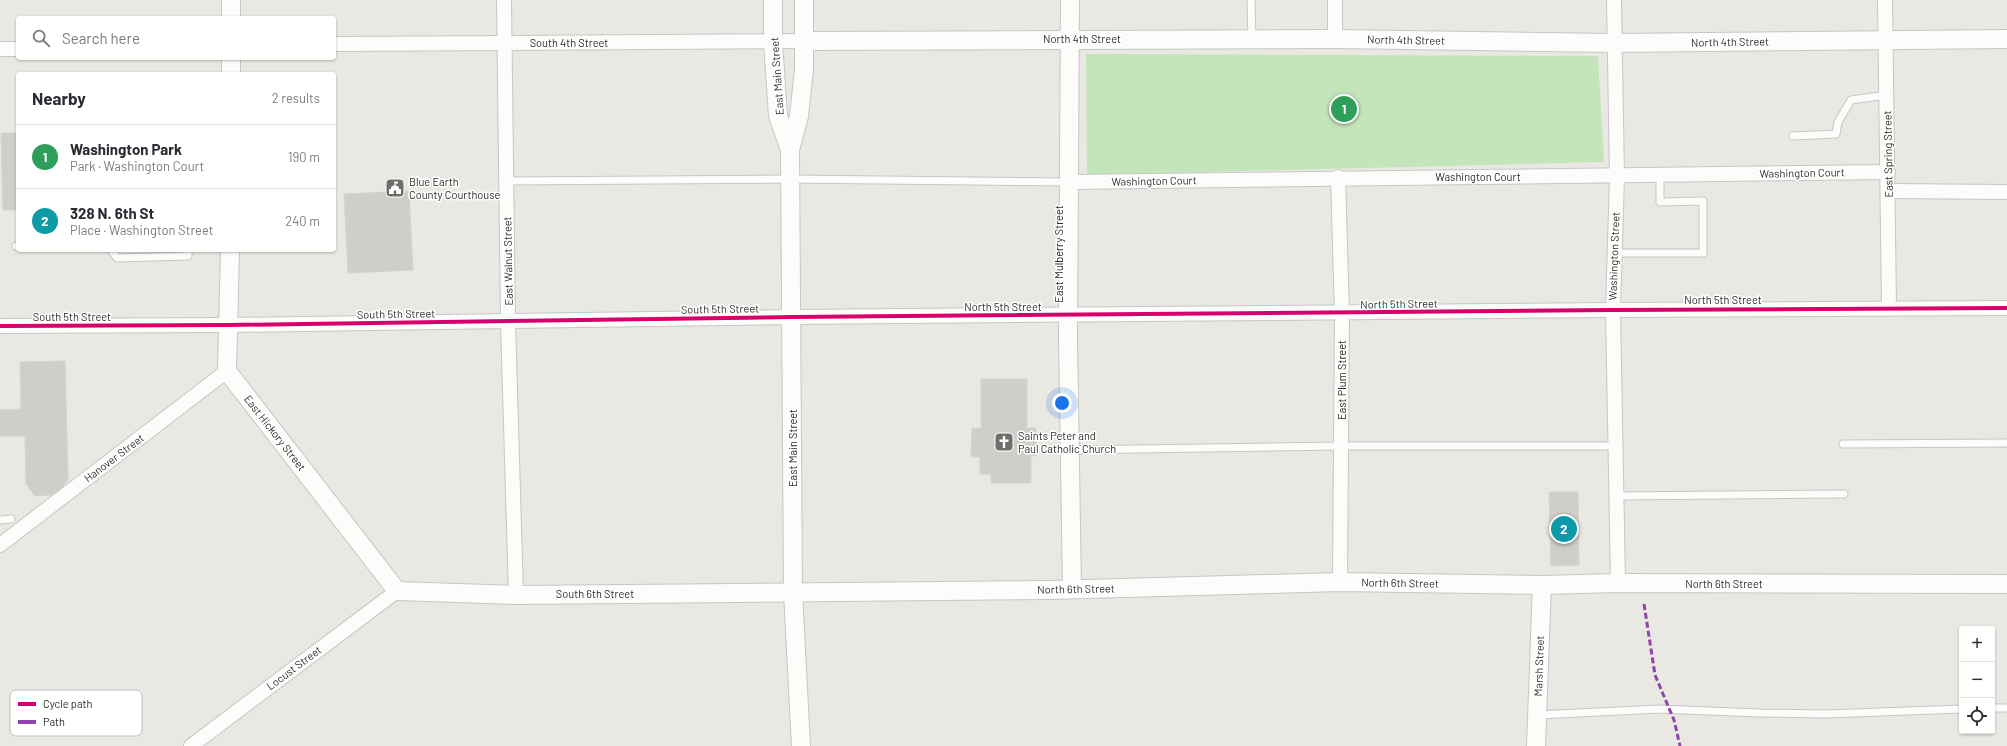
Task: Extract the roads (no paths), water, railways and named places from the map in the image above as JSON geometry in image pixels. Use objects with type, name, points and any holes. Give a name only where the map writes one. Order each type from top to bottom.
[{"type":"street","points":[[231,0],[231,16]]},
{"type":"street","name":"East Walnut Street","points":[[504,0],[508,322],[516,595]]},
{"type":"street","name":"East Main Street","points":[[774,0],[773,42],[778,116],[790,150]]},
{"type":"street","name":"East Main Street","points":[[801,746],[794,593],[790,150],[799,116],[805,41],[804,0]]},
{"type":"street","name":"East Mulberry Street","points":[[1070,0],[1068,315],[1072,589]]},
{"type":"street","points":[[1335,0],[1335,39]]},
{"type":"street","name":"Washington Street","points":[[1614,0],[1617,177],[1613,310],[1618,584]]},
{"type":"street","name":"East Spring Street","points":[[1885,0],[1889,308]]},
{"type":"street","name":"North 4th Street","points":[[805,41],[1335,39],[1614,43],[2007,39]]},
{"type":"street","name":"South 4th Street","points":[[336,44],[805,41]]},
{"type":"street","points":[[0,49],[16,49]]},
{"type":"street","points":[[231,60],[231,72]]},
{"type":"street","name":"Washington Court","points":[[1068,182],[1338,177],[1617,177],[1888,172]]},
{"type":"street","name":"East Plum Street","points":[[1338,177],[1342,313],[1340,582]]},
{"type":"street","points":[[1888,191],[2007,192]]},
{"type":"street","points":[[227,371],[230,252]]},
{"type":"street","name":"North 5th Street","points":[[792,317],[2007,308]]},
{"type":"street","name":"South 5th Street","points":[[0,326],[508,322],[792,317]]},
{"type":"street","name":"Hanover Street","points":[[0,545],[227,371]]},
{"type":"street","name":"East Hickory Street","points":[[227,371],[397,591]]},
{"type":"street","name":"North 6th Street","points":[[794,593],[1072,589],[1340,582],[1542,585],[2007,584]]},
{"type":"street","name":"Marsh Street","points":[[1536,746],[1542,585]]},
{"type":"street","name":"South 6th Street","points":[[397,591],[516,595],[794,593]]},
{"type":"street","name":"Locust Street","points":[[190,746],[397,591]]},
{"type":"lane","points":[[1251,0],[1252,39]]},
{"type":"lane","points":[[1793,136],[1836,134],[1838,122],[1851,100],[1887,95]]},
{"type":"lane","points":[[1614,253],[1703,253],[1703,201],[1660,202],[1660,176]]},
{"type":"lane","points":[[507,181],[790,179],[1068,182]]},
{"type":"lane","points":[[112,252],[117,258],[188,256],[188,252]]},
{"type":"lane","points":[[1843,444],[2007,443]]},
{"type":"lane","points":[[1070,450],[1341,446],[1615,446]]},
{"type":"lane","points":[[1616,496],[1844,494]]},
{"type":"lane","points":[[0,520],[11,519]]},
{"type":"lane","points":[[1995,708],[2007,708]]},
{"type":"lane","points":[[1538,715],[1659,709],[1759,714],[1826,714],[1959,709]]},
{"type":"place","name":"Washington Park","points":[[1344,109]]},
{"type":"place","name":"Blue Earth County Courthouse","points":[[395,188]]},
{"type":"place","name":"Saints Peter and Paul Catholic Church","points":[[1004,442]]},
{"type":"place","name":"328 N. 6th St","points":[[1564,529]]}]
